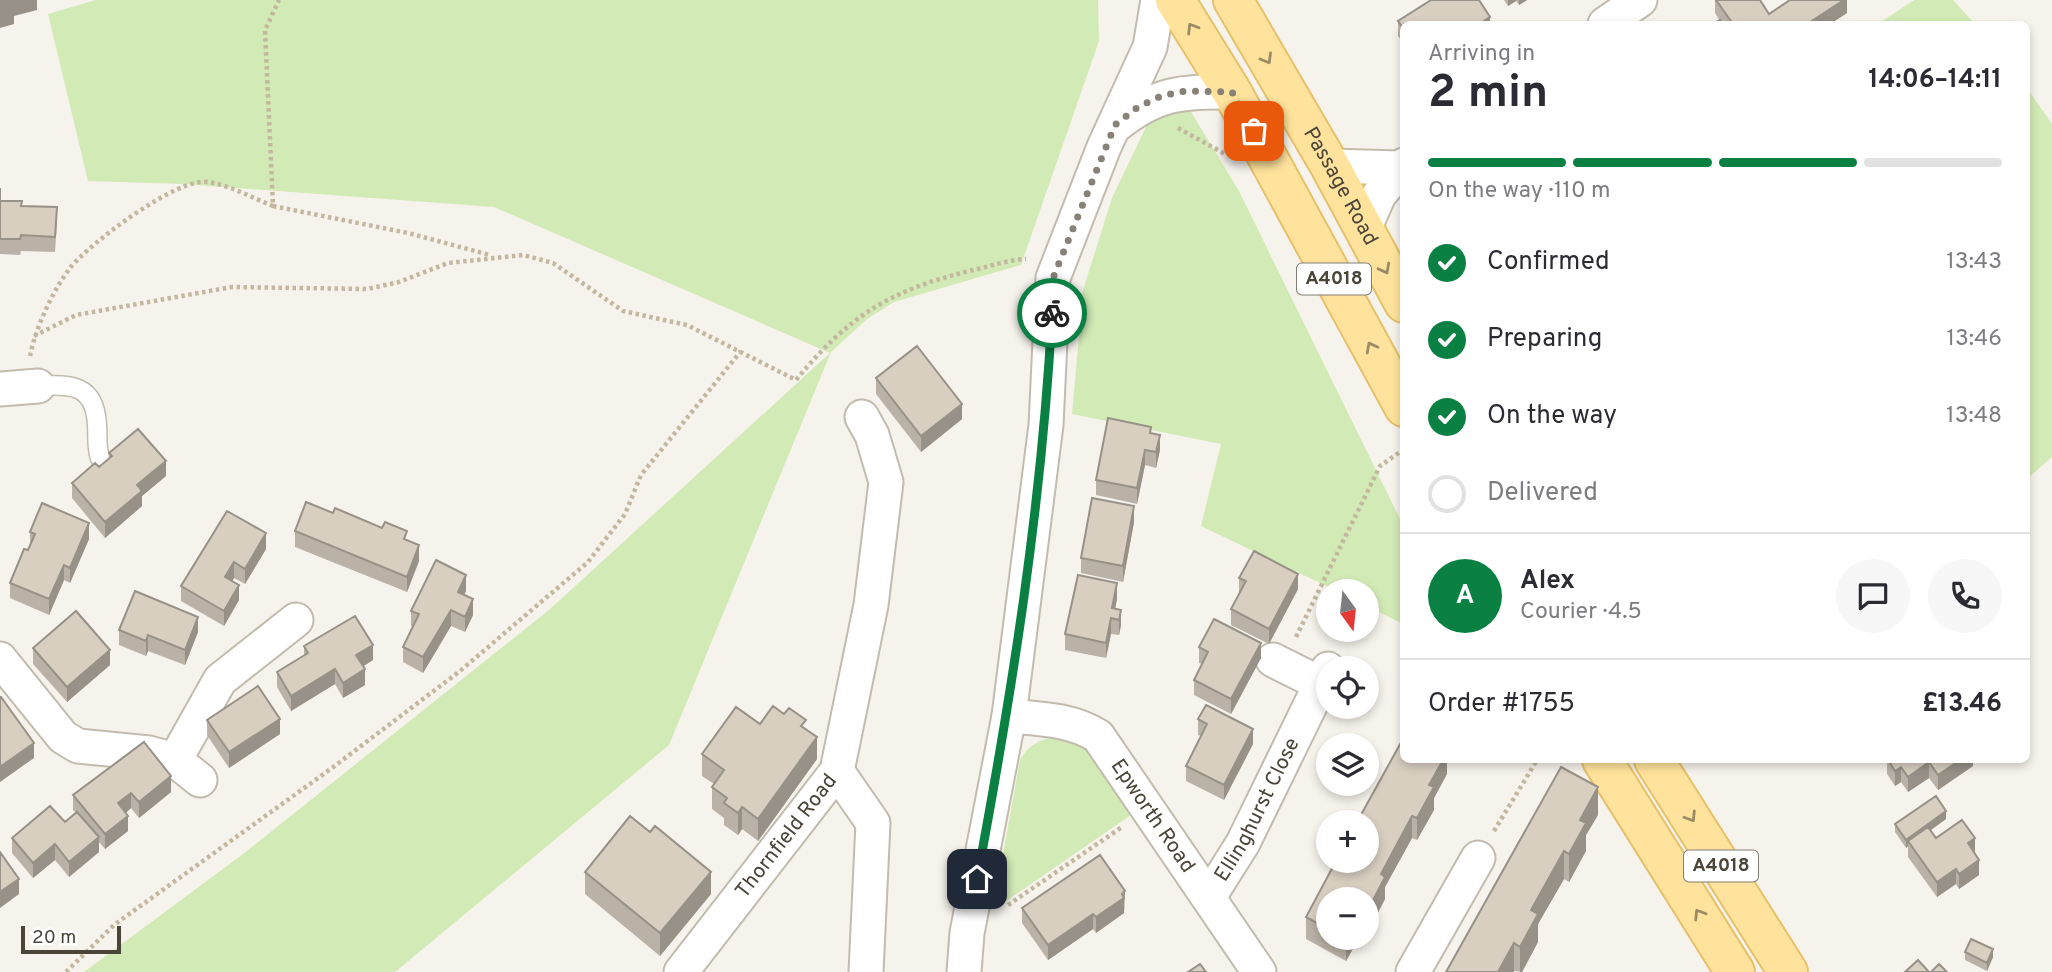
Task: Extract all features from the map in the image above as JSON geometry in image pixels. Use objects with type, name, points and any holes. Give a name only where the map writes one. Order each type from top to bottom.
[{"type":"main road","name":"A4018","points":[[1175,0],[1232,92],[1400,400]]},
{"type":"main road","name":"Passage Road","points":[[1233,0],[1330,166],[1400,296]]},
{"type":"main road","name":"A4018","points":[[1604,763],[1735,972]]},
{"type":"main road","name":"A4018","points":[[1656,763],[1788,972]]},
{"type":"street","points":[[964,972],[967,933],[1009,716],[1046,425],[1053,278],[1127,116],[1150,47],[1158,0]]},
{"type":"street","points":[[1609,21],[1640,0]]},
{"type":"street","points":[[1127,116],[1185,91],[1232,92]]},
{"type":"street","points":[[1330,166],[1400,167]]},
{"type":"street","points":[[1364,229],[1379,195],[1400,169]]},
{"type":"street","points":[[837,771],[871,605],[886,482],[872,435],[862,418]]},
{"type":"street","points":[[0,659],[63,737],[78,746],[149,753],[188,770],[220,680],[296,620]]},
{"type":"street","name":"Ellinghurst Close","points":[[1282,664],[1316,665]]},
{"type":"street","name":"Ellinghurst Close","points":[[1209,897],[1243,843],[1316,694]]},
{"type":"street","name":"Epworth Road","points":[[1009,716],[1062,720],[1082,726],[1098,736],[1259,972]]},
{"type":"street","name":"Thornfield Road","points":[[681,972],[837,771],[873,823],[866,972]]},
{"type":"street","points":[[1413,972],[1463,868]]},
{"type":"lane","points":[[21,387],[71,384],[87,394],[94,407],[97,426],[95,443],[100,458]]},
{"type":"path","points":[[273,206],[265,30],[279,0]]},
{"type":"path","points":[[1127,116],[1224,154],[1264,150]]},
{"type":"path","points":[[21,387],[34,337],[68,271],[87,249],[164,194],[206,181],[273,206],[408,233],[494,256]]},
{"type":"path","points":[[34,337],[76,315],[232,287],[367,289],[399,282],[448,263],[523,255],[553,263],[623,311],[687,325],[796,380],[823,348],[887,298],[910,288],[966,272],[1017,260],[1062,256]]},
{"type":"path","points":[[66,972],[114,925],[332,768],[449,679],[588,562],[625,514],[641,475],[741,351]]},
{"type":"path","points":[[1282,664],[1380,466],[1400,452]]},
{"type":"path","points":[[1463,868],[1535,763]]},
{"type":"path","points":[[967,933],[1148,809]]},
{"type":"green space","points":[[96,0],[1098,0],[1099,41],[1021,265],[894,302],[867,319],[831,352],[669,745],[395,972],[84,972],[243,854],[549,610],[830,353],[494,207],[183,184],[88,181],[48,14]]},
{"type":"green space","points":[[1914,0],[1953,0],[1972,21],[1882,21]]},
{"type":"green space","points":[[2030,92],[2052,124],[2052,457],[2030,476]]},
{"type":"green space","points":[[1188,107],[1239,191],[1400,519],[1400,622],[1379,612],[1379,579],[1316,581],[1201,526],[1221,444],[1072,414],[1083,290],[1112,198],[1154,110]]},
{"type":"green space","points":[[1064,736],[1086,749],[1095,759],[1131,815],[993,910],[1020,760],[1028,749],[1038,742]]},
{"type":"building","points":[[1431,0],[1479,0],[1490,17],[1484,21],[1400,21],[1400,24],[1398,21]]},
{"type":"building","points":[[1716,0],[1760,0],[1769,14],[1790,0],[1844,0],[1812,21],[1731,21]]},
{"type":"building","points":[[0,201],[22,201],[21,206],[57,207],[55,237],[21,235],[20,239],[0,239]]},
{"type":"building","points":[[917,346],[962,404],[921,436],[876,378]]},
{"type":"building","points":[[1108,418],[1151,427],[1150,433],[1160,435],[1156,452],[1145,450],[1137,488],[1096,480]]},
{"type":"building","points":[[138,429],[166,461],[137,485],[142,491],[105,522],[72,483],[95,463],[99,467],[112,456],[109,453]]},
{"type":"building","points":[[1092,498],[1134,506],[1123,566],[1081,558]]},
{"type":"building","points":[[306,502],[333,513],[335,508],[382,528],[385,522],[407,531],[404,539],[419,545],[407,577],[295,531]]},
{"type":"building","points":[[42,503],[89,523],[70,568],[64,565],[49,599],[10,583],[24,549],[28,550],[35,534],[30,532]]},
{"type":"building","points":[[227,511],[266,533],[245,569],[234,562],[225,577],[239,585],[224,611],[181,586]]},
{"type":"building","points":[[1254,551],[1298,574],[1269,629],[1231,609],[1246,581],[1239,578]]},
{"type":"building","points":[[436,560],[466,575],[458,592],[473,599],[465,617],[451,610],[423,657],[403,647],[419,614],[411,611]]},
{"type":"building","points":[[1078,575],[1117,583],[1112,608],[1121,610],[1119,620],[1111,618],[1106,643],[1065,634]]},
{"type":"building","points":[[135,591],[198,617],[185,650],[148,635],[146,641],[119,630]]},
{"type":"building","points":[[76,611],[110,650],[67,687],[33,648]]},
{"type":"building","points":[[355,616],[373,645],[356,655],[365,669],[343,683],[335,669],[291,696],[277,672],[308,653],[304,646]]},
{"type":"building","points":[[1214,619],[1261,643],[1231,699],[1194,680],[1208,652],[1199,647]]},
{"type":"building","points":[[258,686],[280,719],[229,752],[207,720]]},
{"type":"building","points":[[0,697],[34,743],[0,767]]},
{"type":"building","points":[[1206,705],[1253,729],[1224,785],[1186,766],[1207,724],[1198,719]]},
{"type":"building","points":[[773,706],[784,714],[789,708],[806,720],[801,726],[817,737],[758,819],[742,807],[738,813],[724,803],[727,798],[712,787],[724,770],[702,754],[736,707],[760,724]]},
{"type":"building","points":[[144,742],[171,776],[139,802],[131,793],[118,803],[128,816],[105,834],[73,795]]},
{"type":"building","points":[[1400,744],[1400,763],[1441,763],[1429,785],[1434,787],[1417,818],[1412,816],[1381,874],[1385,877],[1379,889],[1322,887],[1330,873],[1379,873],[1379,810],[1364,810],[1371,796],[1379,796],[1379,782]]},
{"type":"building","points":[[1890,763],[1928,763],[1908,777],[1901,767],[1895,771]]},
{"type":"building","points":[[1930,763],[1956,763],[1938,775]]},
{"type":"building","points":[[1561,767],[1598,787],[1580,820],[1586,823],[1569,854],[1564,851],[1531,910],[1538,914],[1520,947],[1514,943],[1498,972],[1446,972]]},
{"type":"building","points":[[1936,796],[1946,811],[1906,840],[1895,824]]},
{"type":"building","points":[[50,806],[65,822],[77,812],[99,837],[69,862],[55,844],[33,863],[12,838]]},
{"type":"building","points":[[630,816],[650,832],[655,826],[711,872],[660,933],[585,872]]},
{"type":"building","points":[[1962,820],[1975,838],[1968,843],[1979,860],[1959,874],[1956,869],[1937,882],[1908,841],[1928,827],[1936,838]]},
{"type":"building","points":[[0,852],[19,879],[0,892]]},
{"type":"building","points":[[1100,855],[1125,891],[1122,894],[1124,898],[1096,917],[1093,914],[1048,945],[1022,908]]},
{"type":"building","points":[[1316,898],[1316,922],[1306,917]]},
{"type":"building","points":[[1971,939],[1993,949],[1987,963],[1965,952]]},
{"type":"building","points":[[1918,960],[1929,972],[1905,972]]},
{"type":"building","points":[[1200,964],[1206,972],[1188,972]]},
{"type":"building","points":[[1939,964],[1947,972],[1931,972]]},
{"type":"way so far","points":[[1052,313],[1053,278],[1115,125],[1138,107],[1161,96],[1185,91],[1232,92],[1254,131]]},
{"type":"route","points":[[977,879],[1009,716],[1046,425],[1052,313]]}]
